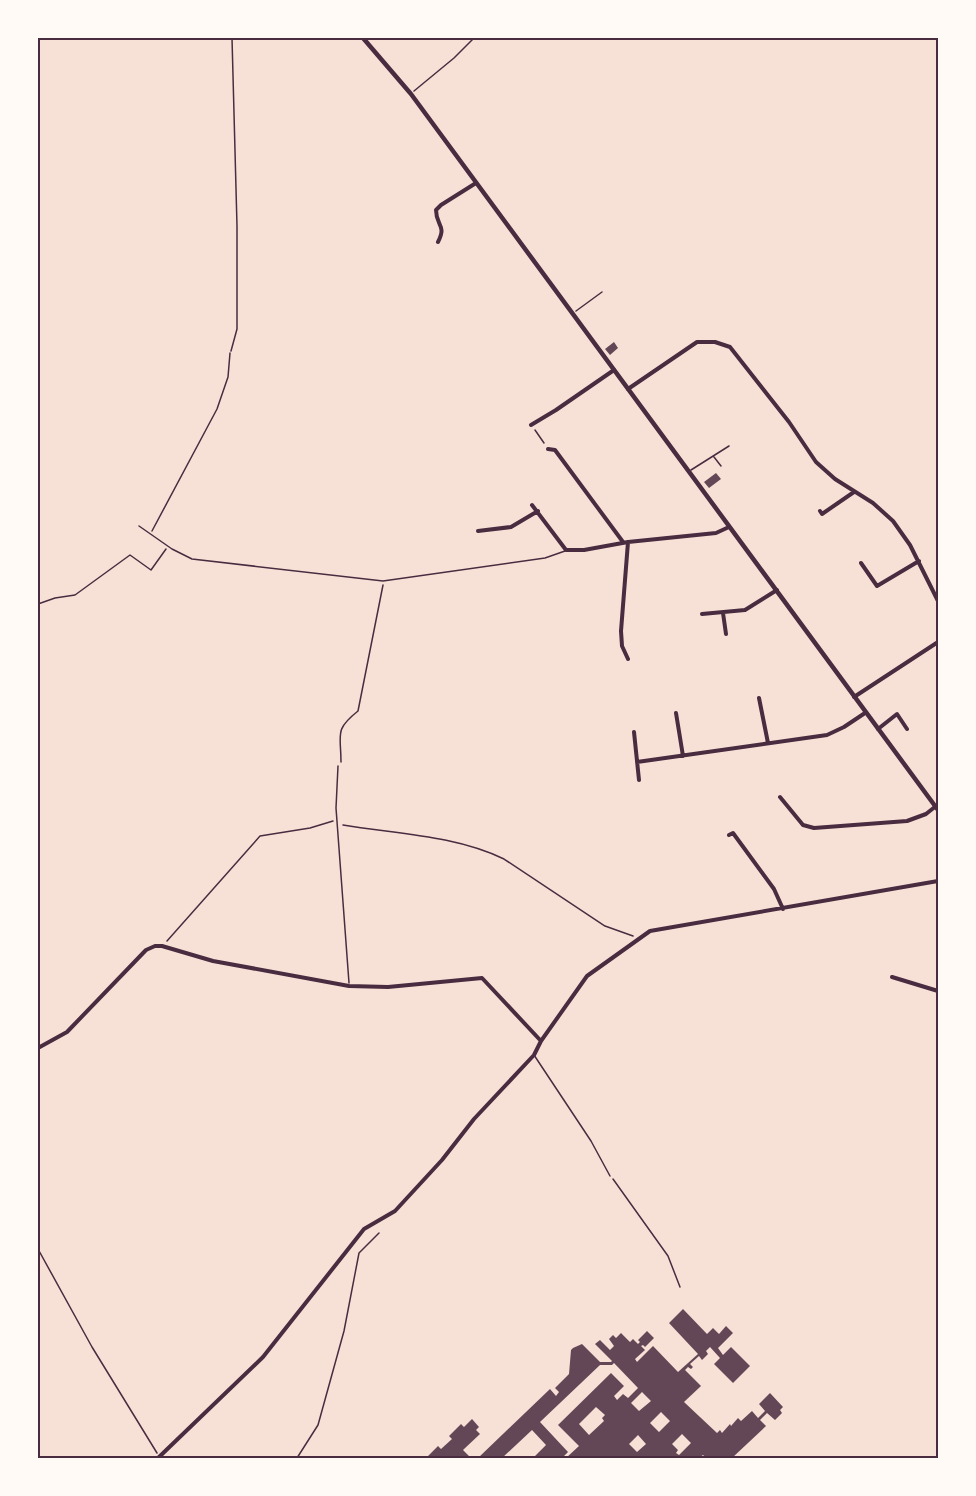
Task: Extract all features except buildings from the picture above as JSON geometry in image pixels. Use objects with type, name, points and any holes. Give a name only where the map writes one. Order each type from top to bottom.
[{"type":"street","points":[[363,38],[411,94],[937,808],[907,821],[814,828],[803,825],[780,797]]},
{"type":"street","points":[[438,242],[442,228],[436,217],[436,210],[476,183]]},
{"type":"street","points":[[628,389],[697,342],[715,342],[730,347],[789,422],[816,462],[854,492],[873,503],[892,521],[910,545],[939,602]]},
{"type":"street","points":[[531,425],[614,370]]},
{"type":"street","points":[[548,449],[555,450],[626,542],[621,631],[622,646],[628,659]]},
{"type":"street","points":[[820,511],[822,514],[854,492]]},
{"type":"street","points":[[532,505],[566,550],[585,550],[626,542],[719,532],[729,527]]},
{"type":"street","points":[[478,531],[511,527],[538,511]]},
{"type":"street","points":[[861,563],[877,586],[918,561]]},
{"type":"street","points":[[702,614],[751,608],[777,590]]},
{"type":"street","points":[[723,613],[726,634]]},
{"type":"street","points":[[854,697],[939,642]]},
{"type":"street","points":[[759,698],[768,743]]},
{"type":"street","points":[[676,713],[684,756]]},
{"type":"street","points":[[637,762],[827,735],[865,713]]},
{"type":"street","points":[[878,729],[897,714],[907,729]]},
{"type":"street","points":[[634,732],[639,780]]},
{"type":"street","points":[[729,835],[733,832],[774,889],[783,909]]},
{"type":"street","points":[[159,1457],[263,1357],[364,1229],[395,1211],[441,1160],[474,1119],[534,1055],[541,1041],[587,976],[650,931],[939,881]]},
{"type":"street","points":[[38,1048],[67,1032],[146,950],[155,946],[213,961],[349,986],[388,987],[482,978],[541,1041]]},
{"type":"street","points":[[892,977],[939,991]]},
{"type":"lane","points":[[688,472],[729,446]]},
{"type":"lane","points":[[714,457],[721,466]]},
{"type":"lane","points":[[139,526],[169,547],[192,559],[383,581],[545,558],[566,550]]},
{"type":"lane","points":[[338,766],[336,808],[339,822],[349,986]]},
{"type":"lane","points":[[534,1055],[591,1141],[610,1176]]},
{"type":"path","points":[[150,534],[217,409],[228,377],[237,329],[232,38]]},
{"type":"path","points":[[411,94],[474,38]]},
{"type":"path","points":[[573,313],[602,292]]},
{"type":"path","points":[[531,425],[548,449]]},
{"type":"path","points":[[38,604],[55,598],[75,595],[130,555],[151,570],[169,547]]},
{"type":"path","points":[[338,766],[341,765],[340,728],[358,711],[383,581]]},
{"type":"path","points":[[162,946],[260,836],[310,828],[331,821],[449,841],[490,852],[605,926],[639,939]]},
{"type":"path","points":[[610,1176],[668,1256],[680,1287]]},
{"type":"path","points":[[297,1458],[318,1425],[344,1331],[359,1253],[379,1233]]},
{"type":"path","points":[[38,1249],[92,1347],[159,1457]]}]
